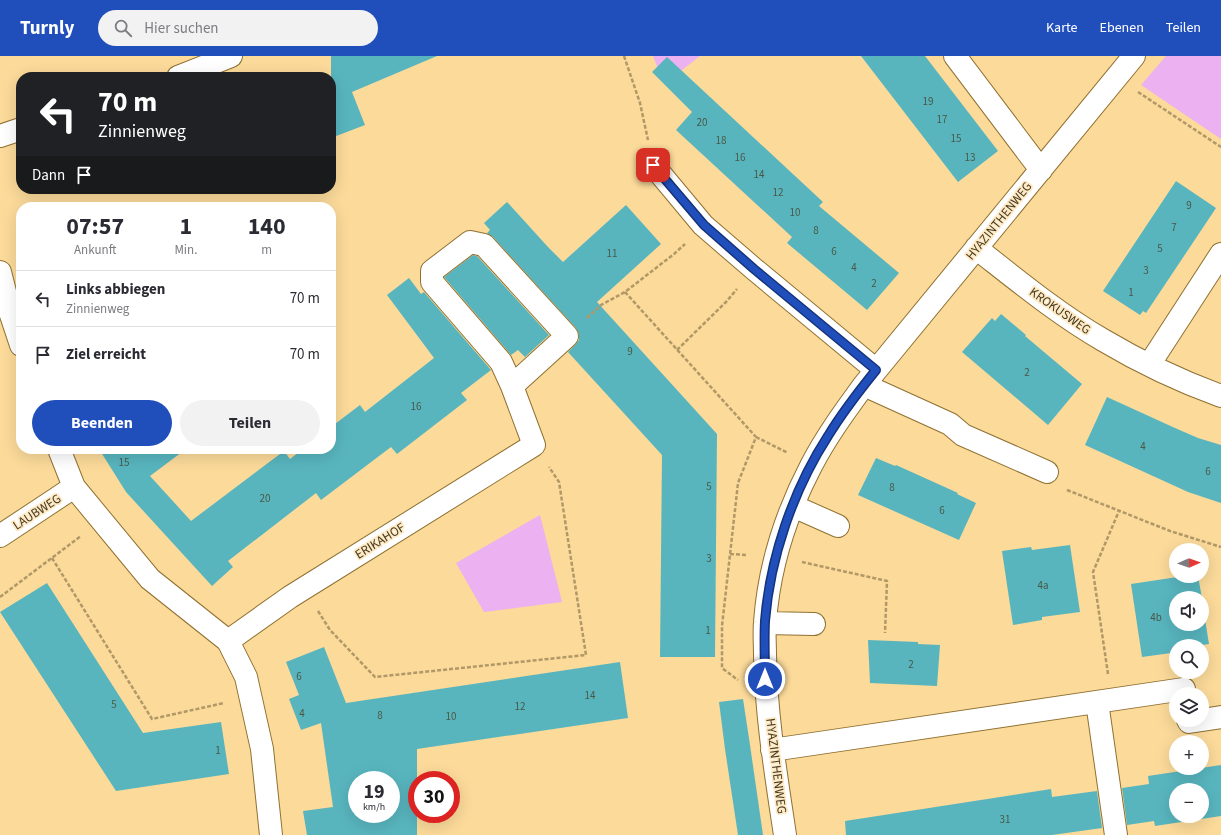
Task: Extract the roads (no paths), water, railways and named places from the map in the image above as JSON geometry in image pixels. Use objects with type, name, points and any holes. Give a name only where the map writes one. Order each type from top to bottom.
[{"type":"street","points":[[191,72],[231,56]]},
{"type":"street","points":[[955,56],[1041,170]]},
{"type":"street","name":"HYAZINTHENWEG","points":[[785,835],[772,750],[765,679],[765,623],[768,592],[776,556],[793,506],[811,465],[828,436],[870,378],[1134,56]]},
{"type":"street","points":[[0,136],[16,131]]},
{"type":"street","points":[[653,165],[704,225],[754,269],[870,378],[950,424],[963,435],[1047,472]]},
{"type":"street","points":[[470,242],[484,245],[567,336],[512,386],[501,362],[432,282],[432,271],[470,242]]},
{"type":"street","name":"KROKUSWEG","points":[[976,248],[1058,311],[1102,340],[1149,365],[1198,388],[1221,396]]},
{"type":"street","points":[[1149,365],[1221,254]]},
{"type":"street","points":[[0,272],[16,330]]},
{"type":"street","name":"ERIKAHOF","points":[[228,641],[304,588],[534,445],[512,386]]},
{"type":"street","points":[[61,454],[74,487],[150,579],[228,641],[246,677],[262,749],[271,835]]},
{"type":"street","name":"LAUBWEG","points":[[0,536],[74,487]]},
{"type":"street","points":[[793,506],[838,526]]},
{"type":"street","points":[[765,623],[814,624]]},
{"type":"street","points":[[772,750],[1169,691]]},
{"type":"street","points":[[1104,701],[1116,835]]},
{"type":"street","points":[[1209,719],[1221,717]]}]
